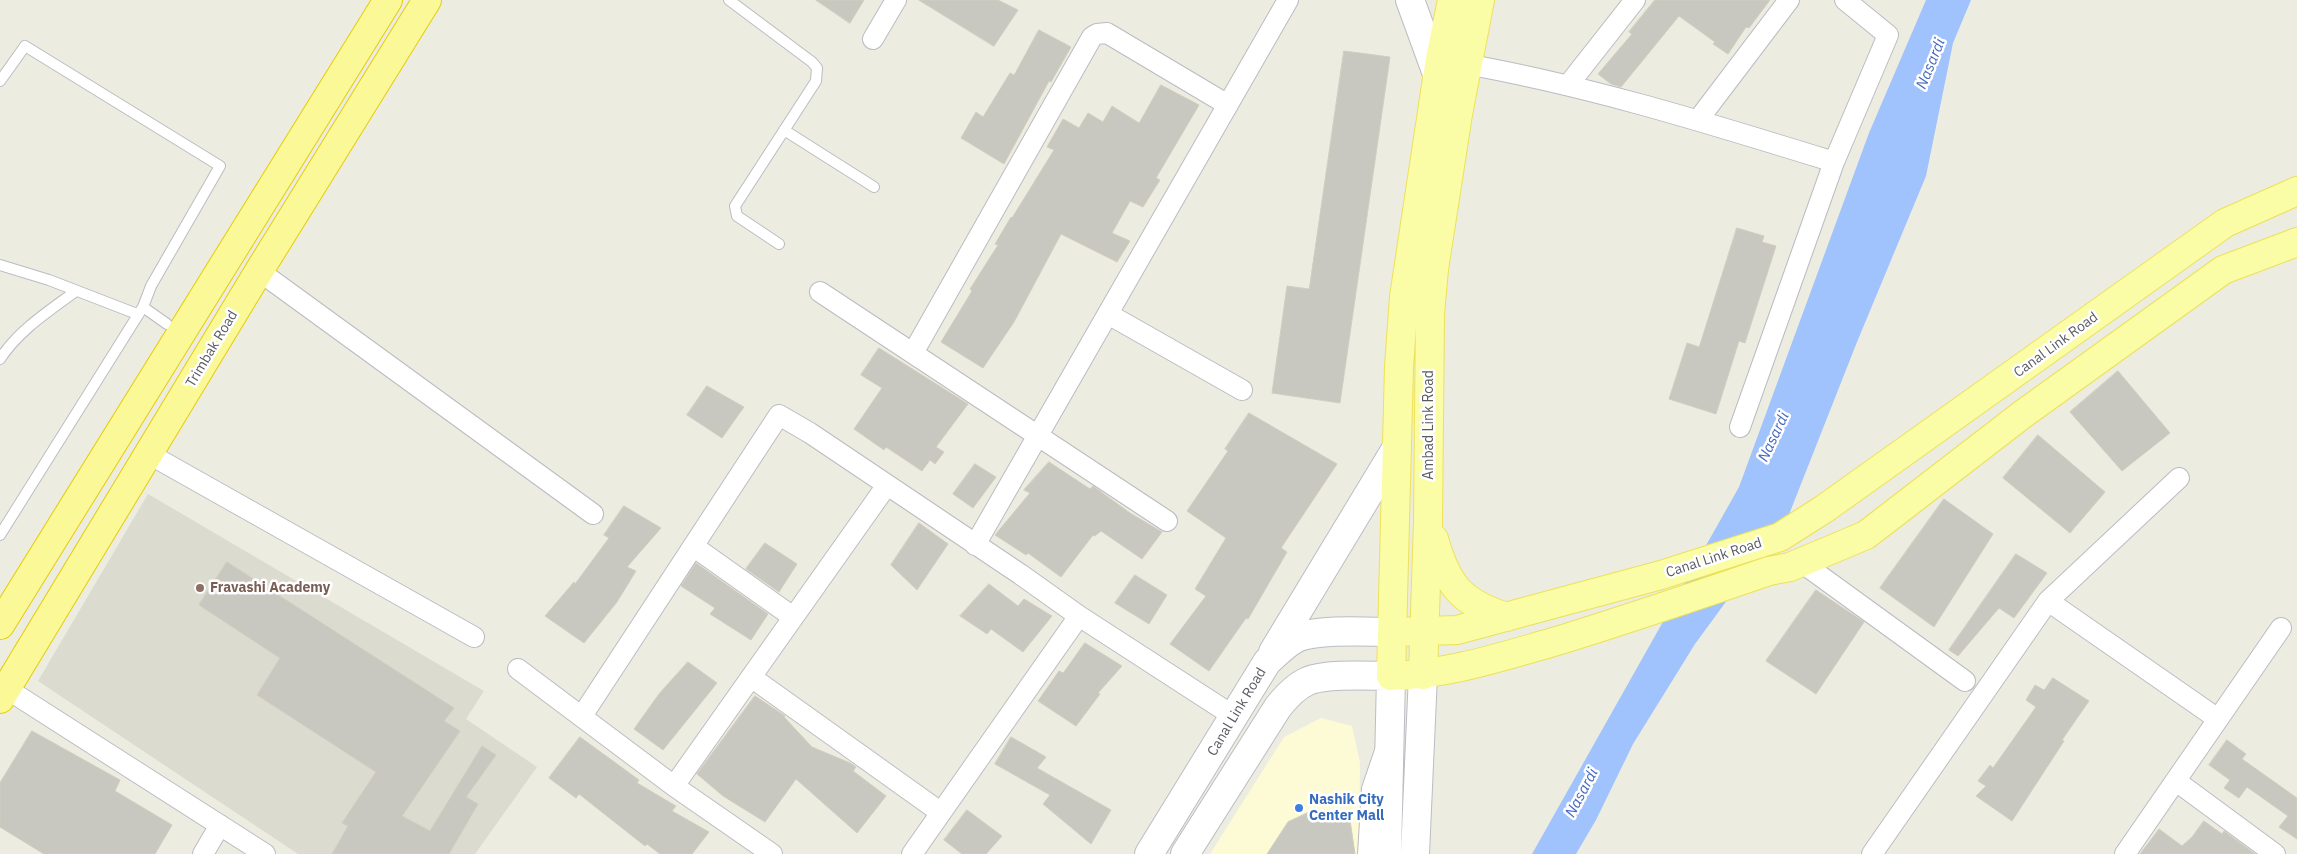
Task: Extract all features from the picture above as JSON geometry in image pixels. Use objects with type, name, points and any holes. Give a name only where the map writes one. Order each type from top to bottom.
[{"type":"highway","points":[[0,626],[175,329],[388,0]]},
{"type":"highway","name":"Trimbak Road","points":[[3,694],[259,271],[426,0]]},
{"type":"main road","points":[[1410,0],[1439,67]]},
{"type":"main road","points":[[1387,854],[1379,816],[1389,740],[1397,447],[1404,297],[1439,67],[1452,0]]},
{"type":"main road","name":"Ambad Link Road","points":[[1415,854],[1428,521],[1430,314],[1434,269],[1480,0]]},
{"type":"main road","name":"Canal Link Road","points":[[1149,854],[1235,717],[1267,662],[1295,639],[1309,634],[1457,630],[1661,575],[1780,536],[1824,509],[2225,223],[2297,191]]},
{"type":"main road","points":[[1184,854],[1278,706],[1296,688],[1307,681],[1320,677],[1423,675],[1487,662],[1801,562],[1866,535],[2023,414],[2223,270],[2297,242]]},
{"type":"main road","points":[[1267,662],[1397,447]]},
{"type":"main road","points":[[1428,521],[1440,560],[1452,583],[1471,603],[1507,617]]},
{"type":"street","points":[[873,39],[896,0]]},
{"type":"street","points":[[976,545],[1288,0]]},
{"type":"street","points":[[1569,84],[1634,0]]},
{"type":"street","points":[[1698,120],[1789,0]]},
{"type":"street","points":[[1740,427],[1834,162],[1888,35],[1845,0]]},
{"type":"street","points":[[913,353],[1092,37],[1097,34],[1107,33],[1228,105]]},
{"type":"street","points":[[1439,67],[1468,64],[1569,84],[1698,120],[1834,162]]},
{"type":"street","points":[[259,271],[593,514]]},
{"type":"street","points":[[820,292],[1167,521]]},
{"type":"street","points":[[1108,314],[1242,390]]},
{"type":"street","points":[[582,716],[779,415],[810,433],[1079,616],[1235,717]]},
{"type":"street","points":[[149,454],[474,637]]},
{"type":"street","points":[[1872,854],[2048,601],[2179,478]]},
{"type":"street","points":[[674,786],[887,485]]},
{"type":"street","points":[[694,546],[793,617]]},
{"type":"street","points":[[1801,562],[1965,680]]},
{"type":"street","points":[[2048,601],[2218,719]]},
{"type":"street","points":[[912,854],[1079,616]]},
{"type":"street","points":[[2126,854],[2281,628]]},
{"type":"street","points":[[518,669],[674,786],[772,854]]},
{"type":"street","points":[[751,677],[940,812]]},
{"type":"street","points":[[3,694],[265,854]]},
{"type":"street","points":[[2176,781],[2275,854]]},
{"type":"street","points":[[1368,854],[1379,816]]},
{"type":"street","points":[[203,854],[220,825]]},
{"type":"lane","points":[[729,0],[812,62],[817,68],[816,81],[735,206],[738,216],[780,244]]},
{"type":"lane","points":[[0,81],[24,46],[220,166],[151,286],[140,310],[0,535]]},
{"type":"lane","points":[[784,130],[874,187]]},
{"type":"lane","points":[[0,266],[140,310],[175,329]]},
{"type":"lane","points":[[0,359],[8,346],[29,326],[76,291]]},
{"type":"shaded area","name":"Fravashi Academy","points":[[148,494],[484,691],[466,719],[537,767],[475,854],[298,854],[38,681]]},
{"type":"shaded area","name":"Nashik City Center Mall","points":[[1321,718],[1352,726],[1360,763],[1359,854],[1210,854],[1284,737]]},
{"type":"water","name":"Nasardi","points":[[1926,0],[1971,0],[1953,43],[1926,176],[1857,342],[1788,517],[1695,644],[1633,744],[1596,820],[1576,854],[1532,854],[1739,487],[1869,133]]},
{"type":"building","points":[[816,0],[864,0],[850,23]]},
{"type":"building","points":[[919,0],[998,0],[1018,10],[994,46]]},
{"type":"building","points":[[1655,0],[1770,0],[1749,28],[1746,27],[1728,54],[1713,44],[1715,42],[1679,16],[1621,87],[1611,84],[1598,74],[1632,34],[1629,32]]},
{"type":"building","points":[[1039,30],[1071,47],[1051,82],[1049,81],[1004,164],[961,138],[976,112],[983,117],[1010,73],[1014,75]]},
{"type":"building","points":[[1344,51],[1390,57],[1340,403],[1272,393],[1287,286],[1309,289]]},
{"type":"building","points":[[1161,85],[1199,105],[1156,178],[1160,180],[1143,207],[1130,201],[1112,233],[1130,241],[1117,262],[1061,234],[1014,322],[983,368],[941,342],[972,291],[970,289],[998,245],[995,244],[1054,150],[1047,147],[1063,119],[1079,128],[1088,113],[1103,122],[1112,106],[1139,123]]},
{"type":"building","points":[[1737,228],[1764,236],[1762,242],[1776,246],[1745,343],[1739,341],[1716,414],[1669,399],[1687,343],[1699,347]]},
{"type":"building","points":[[879,348],[968,404],[936,447],[944,452],[935,464],[930,460],[922,471],[886,447],[884,450],[854,429],[882,388],[861,375]]},
{"type":"building","points":[[2118,371],[2170,433],[2122,471],[2070,412]]},
{"type":"building","points":[[707,386],[744,407],[722,438],[687,415]]},
{"type":"building","points":[[1249,413],[1337,464],[1281,548],[1287,552],[1248,619],[1246,618],[1209,671],[1170,644],[1206,596],[1195,589],[1226,538],[1187,511],[1228,451],[1225,449]]},
{"type":"building","points":[[2038,435],[2105,492],[2070,533],[2003,478]]},
{"type":"building","points":[[1049,462],[1090,489],[1093,486],[1130,513],[1162,532],[1142,559],[1101,531],[1095,536],[1093,535],[1061,577],[1028,553],[1026,555],[995,535],[1030,493],[1024,490]]},
{"type":"building","points":[[975,464],[996,477],[973,508],[953,494]]},
{"type":"building","points":[[1944,499],[1993,534],[1934,627],[1880,588]]},
{"type":"building","points":[[624,506],[661,528],[627,567],[636,571],[617,602],[584,643],[545,616],[574,582],[575,584],[609,538],[604,535]]},
{"type":"building","points":[[919,523],[948,544],[917,590],[891,565]]},
{"type":"building","points":[[765,543],[797,564],[779,592],[746,569]]},
{"type":"building","points":[[2016,554],[2047,573],[2014,618],[1999,608],[1958,656],[1949,650]]},
{"type":"building","points":[[227,562],[454,708],[444,721],[460,731],[402,816],[430,831],[482,746],[496,755],[466,797],[478,804],[449,854],[332,854],[348,826],[342,823],[376,772],[257,695],[280,658],[199,605]]},
{"type":"building","points":[[696,563],[768,614],[751,640],[710,614],[715,608],[681,586]]},
{"type":"building","points":[[1135,575],[1167,595],[1149,624],[1115,603]]},
{"type":"building","points":[[989,584],[1018,606],[1024,599],[1052,616],[1023,652],[991,629],[987,634],[960,616]]},
{"type":"building","points":[[1816,590],[1864,622],[1816,694],[1766,661]]},
{"type":"building","points":[[1085,643],[1122,666],[1098,693],[1100,694],[1076,726],[1038,701],[1059,671],[1063,673]]},
{"type":"building","points":[[688,662],[717,683],[663,750],[634,729],[659,694]]},
{"type":"building","points":[[2053,678],[2089,701],[2062,740],[2064,741],[2012,821],[1976,796],[1986,786],[1978,781],[1990,765],[1993,768],[2036,707],[2026,700],[2035,685],[2044,690]]},
{"type":"building","points":[[755,696],[785,716],[812,747],[850,763],[856,767],[853,771],[886,796],[857,833],[796,779],[765,822],[723,796],[697,774]]},
{"type":"building","points":[[32,731],[120,780],[115,791],[172,825],[155,854],[44,854],[0,827],[0,783]]},
{"type":"building","points":[[580,737],[639,780],[637,783],[676,806],[672,811],[709,832],[692,854],[660,854],[647,844],[645,846],[579,794],[576,798],[549,778]]},
{"type":"building","points":[[1011,737],[1046,757],[1037,768],[1111,810],[1091,844],[1043,804],[1050,795],[995,764]]},
{"type":"building","points":[[2227,740],[2246,754],[2242,759],[2297,798],[2297,839],[2279,827],[2288,816],[2247,787],[2239,798],[2224,788],[2230,780],[2209,765]]},
{"type":"building","points":[[967,810],[1002,836],[986,854],[962,854],[944,840]]},
{"type":"building","points":[[1314,810],[1350,820],[1355,854],[1267,854],[1288,822]]},
{"type":"building","points":[[2204,821],[2222,834],[2224,831],[2255,854],[2140,854],[2159,829],[2182,846],[2192,837]]},
{"type":"place","name":"Fravashi Academy","points":[[200,588]]},
{"type":"place","name":"Nashik City Center Mall","points":[[1299,808]]}]
